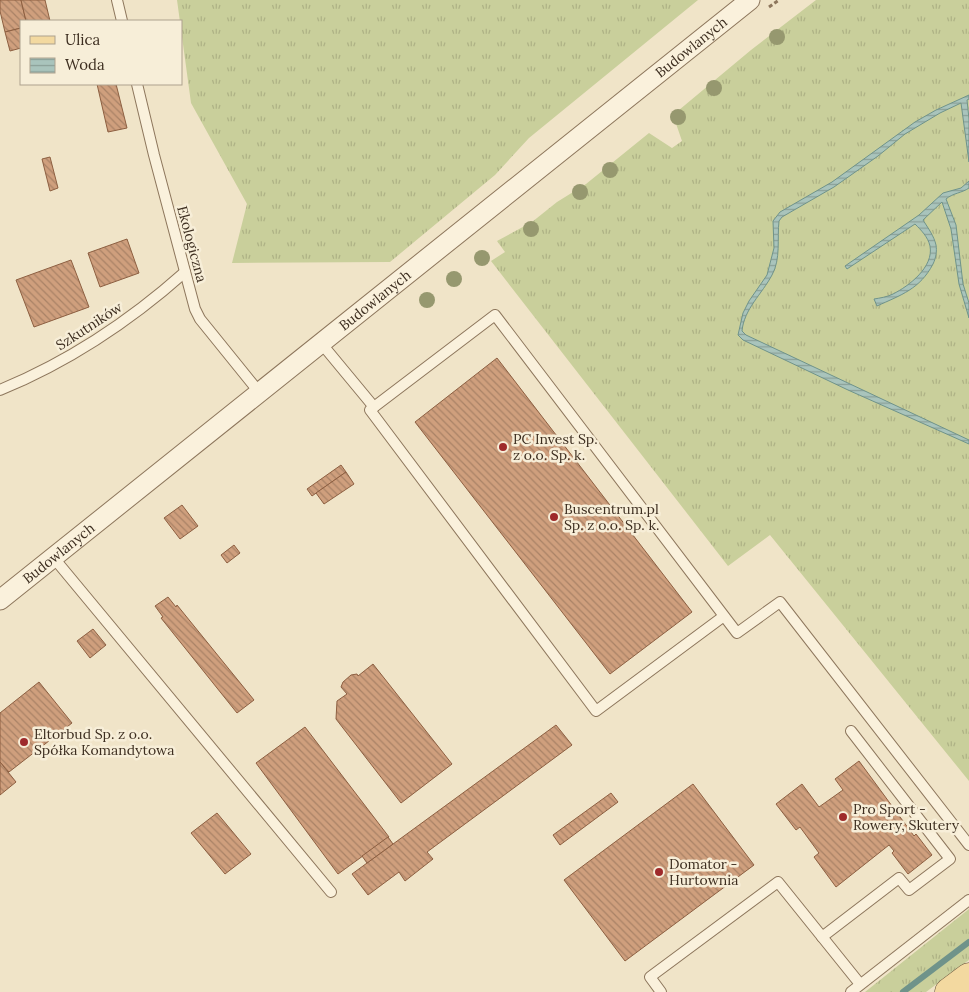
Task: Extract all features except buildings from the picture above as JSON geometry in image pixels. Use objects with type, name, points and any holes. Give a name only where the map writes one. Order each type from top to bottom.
[{"type":"main road","points":[[949,992],[969,977]]},
{"type":"street","name":"Budowlanych","points":[[0,600],[750,0]]},
{"type":"lane","points":[[117,0],[122,20]]},
{"type":"lane","name":"Ekologiczna","points":[[137,85],[194,308],[200,319],[259,392]]},
{"type":"lane","name":"Szkutników","points":[[0,390],[33,376],[78,351],[138,311],[185,272]]},
{"type":"lane","points":[[724,616],[596,711],[370,410],[495,314],[737,633],[780,602],[969,845]]},
{"type":"lane","points":[[321,343],[374,407]]},
{"type":"lane","points":[[53,557],[331,892]]},
{"type":"lane","points":[[822,937],[899,878],[909,890],[950,859],[852,731]]},
{"type":"lane","points":[[661,992],[650,977],[778,882],[860,984]]},
{"type":"lane","points":[[851,992],[969,900]]},
{"type":"green space","points":[[177,0],[698,0],[529,138],[495,175],[390,262],[232,263],[247,204],[191,103],[182,37],[182,20],[180,20]]},
{"type":"green space","points":[[816,0],[969,0],[969,781],[770,535],[728,566],[491,261],[505,252],[497,241],[532,222],[557,202],[586,184],[649,133],[672,148],[682,141],[673,115],[751,50]]},
{"type":"green space","points":[[969,909],[969,960],[926,992],[865,992]]},
{"type":"water","points":[[969,95],[967,100],[969,162],[961,103],[905,134],[834,187],[782,217],[779,221],[778,255],[775,269],[746,316],[742,331],[746,335],[969,440],[969,444],[848,390],[743,340],[738,335],[743,313],[767,275],[774,248],[773,221],[780,212],[832,182],[915,122]]},
{"type":"water","points":[[969,181],[969,188],[946,199],[956,225],[963,284],[969,303],[969,318],[959,284],[951,229],[942,202],[923,220],[932,235],[936,247],[935,259],[928,273],[909,290],[877,306],[874,299],[899,291],[913,281],[924,268],[930,254],[930,246],[924,234],[915,224],[847,269],[845,266],[919,215],[943,193],[961,188]]},
{"type":"waterway","points":[[903,992],[969,942]]},
{"type":"place","name":"PC Invest Sp. z o.o. Sp. k.","points":[[503,447]]},
{"type":"place","name":"Buscentrum.pl Sp. z o.o. Sp. k.","points":[[554,517]]},
{"type":"place","name":"Eltorbud Sp. z o.o. Spółka Komandytowa","points":[[24,742]]},
{"type":"place","name":"Pro Sport - Rowery, Skutery","points":[[843,817]]},
{"type":"place","name":"Domator - Hurtownia","points":[[659,872]]}]
